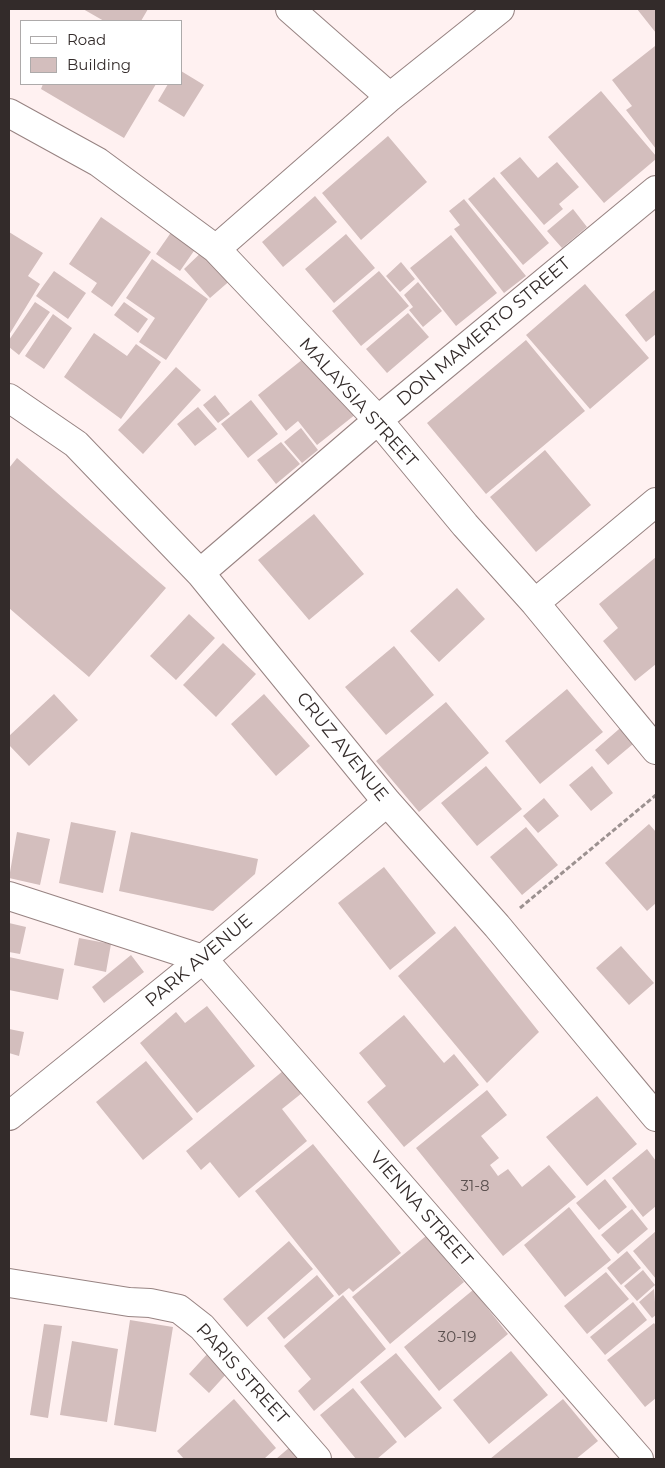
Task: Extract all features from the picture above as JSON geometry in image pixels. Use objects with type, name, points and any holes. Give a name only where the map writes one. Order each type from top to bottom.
[{"type":"street","points":[[290,9],[390,97]]},
{"type":"street","points":[[216,249],[390,97],[500,9]]},
{"type":"street","name":"MALAYSIA STREET","points":[[9,113],[98,162],[216,249],[378,420],[464,525],[535,604],[656,750]]},
{"type":"street","name":"DON MAMERTO STREET","points":[[200,573],[378,420],[656,190]]},
{"type":"street","name":"CRUZ AVENUE","points":[[9,398],[76,444],[200,573],[387,802],[497,926],[656,1117]]},
{"type":"street","points":[[535,604],[656,502]]},
{"type":"street","name":"PARK AVENUE","points":[[9,1116],[203,959],[387,802]]},
{"type":"street","points":[[9,896],[203,959]]},
{"type":"street","name":"VIENNA STREET","points":[[203,959],[639,1459]]},
{"type":"street","name":"PARIS STREET","points":[[9,1283],[129,1302],[150,1303],[179,1310],[202,1326],[317,1459]]},
{"type":"path","points":[[497,926],[550,886],[656,795]]},
{"type":"building","points":[[83,9],[148,9],[142,20],[102,20]]},
{"type":"building","points":[[637,9],[656,9],[656,33]]},
{"type":"building","points":[[655,46],[656,149],[626,110],[632,106],[612,80]]},
{"type":"building","points":[[182,72],[204,85],[184,117],[158,101],[167,85],[182,85]]},
{"type":"building","points":[[43,85],[155,85],[124,138],[41,89]]},
{"type":"building","points":[[601,91],[656,156],[656,159],[604,203],[548,137]]},
{"type":"building","points":[[388,136],[427,182],[361,240],[322,193]]},
{"type":"building","points":[[520,157],[538,178],[557,162],[579,187],[559,204],[563,209],[544,225],[500,173]]},
{"type":"building","points":[[494,177],[549,243],[523,265],[468,199]]},
{"type":"building","points":[[315,196],[337,222],[283,267],[262,242]]},
{"type":"building","points":[[464,199],[526,276],[504,293],[454,229],[460,225],[449,211]]},
{"type":"building","points":[[573,209],[587,227],[562,248],[547,231]]},
{"type":"building","points":[[101,217],[151,252],[112,307],[91,292],[97,283],[69,264]]},
{"type":"building","points":[[172,231],[196,248],[180,271],[156,254]]},
{"type":"building","points":[[9,232],[43,253],[28,276],[40,284],[9,335]]},
{"type":"building","points":[[346,234],[375,268],[334,303],[305,269]]},
{"type":"building","points":[[451,235],[497,293],[456,326],[410,268]]},
{"type":"building","points":[[206,248],[233,278],[210,298],[184,269]]},
{"type":"building","points":[[152,259],[208,299],[166,360],[139,342],[155,318],[126,298]]},
{"type":"building","points":[[401,262],[415,279],[400,292],[386,276]]},
{"type":"building","points":[[54,271],[86,293],[68,319],[36,296]]},
{"type":"building","points":[[379,271],[409,306],[361,346],[332,311]]},
{"type":"building","points":[[418,282],[442,311],[423,327],[409,310],[413,307],[404,295]]},
{"type":"building","points":[[585,284],[649,358],[590,409],[526,335]]},
{"type":"building","points":[[656,289],[656,334],[646,342],[625,315]]},
{"type":"building","points":[[35,302],[50,312],[19,355],[9,347],[9,340]]},
{"type":"building","points":[[124,302],[148,319],[138,333],[114,315]]},
{"type":"building","points":[[408,313],[429,337],[387,373],[366,349]]},
{"type":"building","points":[[53,314],[72,328],[44,369],[25,356]]},
{"type":"building","points":[[94,333],[127,356],[136,344],[161,362],[121,419],[64,377]]},
{"type":"building","points":[[526,340],[585,411],[486,494],[427,423]]},
{"type":"building","points":[[308,355],[356,414],[317,445],[298,421],[286,431],[258,395]]},
{"type":"building","points":[[176,367],[201,390],[143,454],[118,430]]},
{"type":"building","points":[[215,395],[230,414],[218,423],[203,405]]},
{"type":"building","points":[[251,400],[278,434],[248,458],[221,424]]},
{"type":"building","points":[[198,407],[217,429],[195,446],[177,424]]},
{"type":"building","points":[[301,428],[318,450],[302,463],[284,442]]},
{"type":"building","points":[[281,442],[300,464],[276,484],[257,460]]},
{"type":"building","points":[[545,450],[591,505],[536,552],[490,497]]},
{"type":"building","points":[[17,458],[166,588],[89,677],[9,608],[9,468]]},
{"type":"building","points":[[314,514],[364,574],[309,620],[258,560]]},
{"type":"building","points":[[656,557],[656,664],[635,681],[603,641],[618,628],[599,604]]},
{"type":"building","points":[[457,588],[485,619],[439,662],[410,631]]},
{"type":"building","points":[[189,614],[215,638],[176,680],[150,656]]},
{"type":"building","points":[[223,643],[256,674],[216,717],[183,685]]},
{"type":"building","points":[[394,646],[434,695],[386,735],[345,687]]},
{"type":"building","points":[[567,689],[603,732],[540,784],[505,741]]},
{"type":"building","points":[[54,694],[78,720],[29,766],[9,745],[9,736]]},
{"type":"building","points":[[264,694],[310,746],[276,776],[231,724]]},
{"type":"building","points":[[446,702],[489,753],[419,812],[376,761]]},
{"type":"building","points":[[626,723],[639,739],[608,765],[595,750]]},
{"type":"building","points":[[486,766],[522,809],[477,846],[441,803]]},
{"type":"building","points":[[592,766],[613,793],[591,811],[569,785]]},
{"type":"building","points":[[544,798],[559,816],[538,833],[523,816]]},
{"type":"building","points":[[71,822],[116,831],[103,893],[59,883]]},
{"type":"building","points":[[649,824],[656,832],[656,903],[647,911],[605,863]]},
{"type":"building","points":[[526,827],[558,865],[522,895],[490,857]]},
{"type":"building","points":[[17,832],[50,839],[40,885],[9,878]]},
{"type":"building","points":[[131,832],[258,859],[255,874],[213,911],[119,891]]},
{"type":"building","points":[[384,867],[436,933],[390,970],[338,903]]},
{"type":"building","points":[[9,923],[26,927],[20,954],[9,952]]},
{"type":"building","points":[[455,926],[539,1032],[487,1083],[398,976]]},
{"type":"building","points":[[79,938],[111,944],[106,972],[74,965]]},
{"type":"building","points":[[621,946],[654,983],[629,1005],[596,968]]},
{"type":"building","points":[[131,955],[144,972],[104,1003],[92,987]]},
{"type":"building","points":[[9,957],[64,969],[58,1000],[9,990]]},
{"type":"building","points":[[207,1006],[255,1066],[197,1113],[140,1043],[176,1012],[185,1023]]},
{"type":"building","points":[[404,1015],[444,1063],[454,1054],[479,1085],[404,1147],[367,1102],[386,1086],[359,1053]]},
{"type":"building","points":[[9,1029],[24,1032],[19,1056],[9,1053]]},
{"type":"building","points":[[146,1061],[193,1119],[143,1160],[96,1102]]},
{"type":"building","points":[[289,1066],[307,1089],[282,1109],[307,1141],[239,1198],[210,1162],[201,1170],[186,1151]]},
{"type":"building","points":[[487,1090],[507,1115],[481,1136],[499,1158],[490,1165],[498,1176],[508,1169],[522,1187],[549,1165],[576,1197],[503,1256],[416,1148]]},
{"type":"building","points":[[597,1096],[637,1144],[587,1186],[546,1137]]},
{"type":"building","points":[[313,1144],[401,1253],[353,1292],[349,1288],[339,1296],[255,1191]]},
{"type":"building","points":[[647,1149],[656,1161],[656,1206],[643,1217],[612,1178]]},
{"type":"building","points":[[605,1179],[627,1207],[599,1230],[576,1203]]},
{"type":"building","points":[[569,1207],[611,1260],[565,1297],[524,1245]]},
{"type":"building","points":[[632,1209],[648,1229],[618,1254],[601,1235]]},
{"type":"building","points":[[656,1231],[656,1279],[633,1251]]},
{"type":"building","points":[[426,1236],[464,1282],[390,1344],[352,1297]]},
{"type":"building","points":[[289,1241],[313,1269],[247,1327],[223,1299]]},
{"type":"building","points":[[627,1251],[641,1268],[621,1285],[607,1268]]},
{"type":"building","points":[[643,1270],[655,1285],[637,1301],[624,1286]]},
{"type":"building","points":[[606,1272],[629,1299],[587,1334],[564,1306]]},
{"type":"building","points":[[317,1275],[334,1296],[284,1339],[267,1318]]},
{"type":"building","points":[[654,1289],[656,1315],[652,1318],[639,1302]]},
{"type":"building","points":[[473,1290],[508,1334],[439,1391],[404,1347]]},
{"type":"building","points":[[343,1295],[386,1349],[314,1411],[298,1391],[311,1379],[284,1346]]},
{"type":"building","points":[[633,1302],[647,1320],[605,1355],[590,1337]]},
{"type":"building","points":[[130,1320],[173,1327],[156,1432],[114,1425]]},
{"type":"building","points":[[654,1323],[656,1326],[656,1398],[645,1407],[607,1360]]},
{"type":"building","points":[[44,1324],[62,1326],[48,1418],[30,1415]]},
{"type":"building","points":[[72,1341],[118,1349],[107,1422],[60,1415]]},
{"type":"building","points":[[511,1351],[548,1395],[489,1444],[453,1400]]},
{"type":"building","points":[[209,1352],[229,1371],[209,1393],[189,1374]]},
{"type":"building","points":[[396,1353],[442,1408],[405,1438],[360,1382]]},
{"type":"building","points":[[353,1388],[397,1442],[377,1459],[356,1459],[320,1415]]},
{"type":"building","points":[[234,1399],[276,1448],[264,1459],[184,1459],[177,1451]]},
{"type":"building","points":[[563,1399],[598,1441],[576,1459],[490,1459]]},
{"type":"building","points":[[290,1447],[301,1459],[276,1459]]}]
